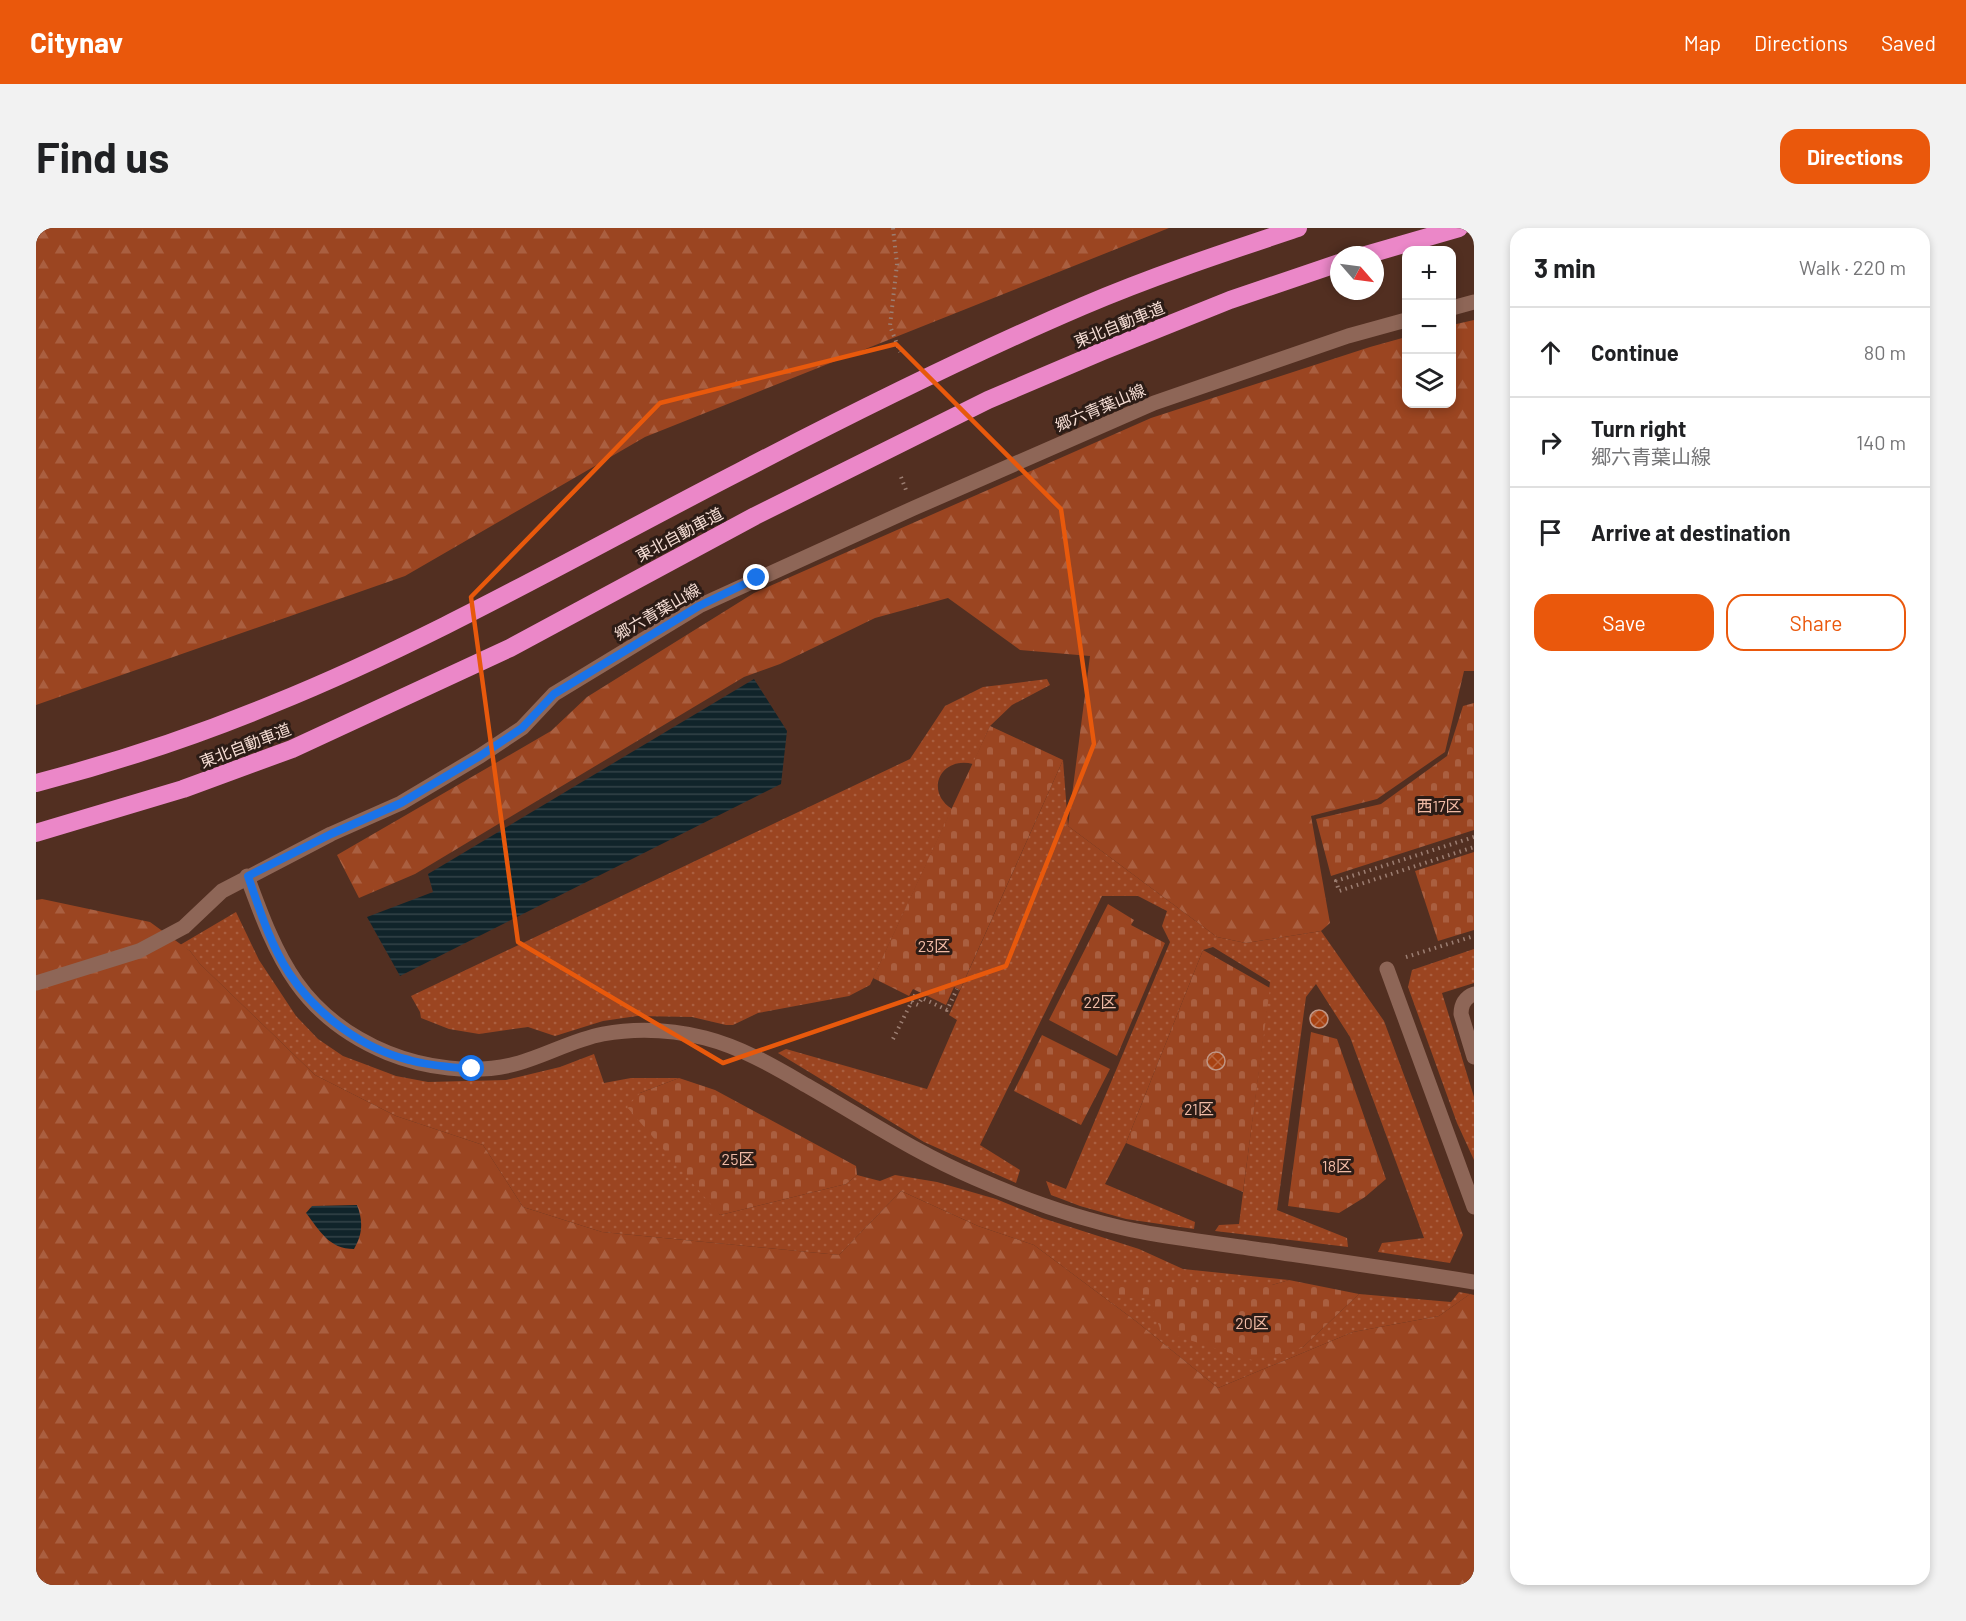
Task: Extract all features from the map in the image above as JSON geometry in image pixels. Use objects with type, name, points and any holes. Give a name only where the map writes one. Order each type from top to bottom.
[{"type":"highway","name":"東北自動車道","points":[[36,783],[168,744],[274,704],[394,650],[851,414],[969,357],[1086,305],[1213,256],[1298,228]]},
{"type":"highway","points":[[1384,250],[1459,228]]},
{"type":"highway","name":"東北自動車道","points":[[36,832],[183,789],[292,749],[510,648],[755,516],[988,400],[1230,300],[1330,266]]},
{"type":"street","points":[[1456,307],[1474,302]]},
{"type":"street","name":"郷六青葉山線","points":[[36,983],[139,951],[184,927],[222,891],[248,876],[331,834],[401,803],[470,762],[522,728],[554,694],[699,606],[903,513],[1154,403],[1348,336],[1402,321]]},
{"type":"street","points":[[248,876],[262,917],[288,973],[328,1019],[386,1053],[434,1065],[472,1069],[510,1065],[601,1035],[639,1031],[674,1032],[707,1038],[737,1048],[769,1064],[918,1150],[972,1177],[1040,1204],[1131,1230],[1474,1282]]},
{"type":"street","points":[[1387,969],[1474,1207]]},
{"type":"street","points":[[1474,994],[1466,998],[1461,1014],[1474,1058]]},
{"type":"path","points":[[893,228],[897,264],[890,326],[900,352]]},
{"type":"path","points":[[1474,837],[1336,881],[1339,891],[1474,847]]},
{"type":"path","points":[[1387,969],[1399,960],[1474,936]]},
{"type":"path","points":[[911,1002],[918,1005],[922,998],[947,1010],[957,989]]},
{"type":"path","points":[[894,1039],[916,991]]},
{"type":"highlighted area","points":[[896,344],[1061,509],[1094,744],[1006,966],[723,1063],[518,942],[471,597],[660,403]]},
{"type":"green space","points":[[36,228],[1169,228],[645,437],[405,576],[36,705]]},
{"type":"green space","points":[[1474,320],[1474,671],[1464,671],[1445,752],[1377,799],[1311,816],[1330,923],[1321,931],[1246,943],[1217,937],[1068,826],[1090,656],[1020,650],[948,598],[875,618],[780,664],[744,677],[415,874],[359,898],[337,855],[551,731],[587,697],[754,593],[1151,418],[1402,338],[1402,408],[1456,408],[1456,324]]},
{"type":"green space","points":[[1047,679],[1050,685],[1012,705],[990,726],[973,764],[952,765],[940,777],[939,793],[952,809],[870,985],[849,996],[758,1013],[733,1025],[692,1017],[637,1016],[603,1021],[555,1036],[528,1027],[479,1034],[449,1029],[421,1018],[411,996],[910,759],[945,706],[983,687]]},
{"type":"green space","name":"西17区","points":[[1474,703],[1474,830],[1331,876],[1316,819],[1381,804],[1447,756],[1463,706]]},
{"type":"green space","name":"23区","points":[[990,726],[1063,760],[960,990],[954,987],[946,1005],[913,989],[909,996],[873,978]]},
{"type":"green space","points":[[1063,760],[1068,826],[1217,937],[1246,943],[1321,931],[1384,1021],[1463,1235],[1450,1263],[1378,1252],[1382,1243],[1424,1238],[1350,1037],[1316,984],[1306,997],[1277,1210],[1347,1238],[1348,1247],[1215,1231],[1219,1225],[1239,1224],[1270,982],[1213,947],[1203,950],[1126,1143],[1105,1184],[1195,1222],[1194,1229],[1126,1219],[1051,1195],[1046,1181],[1066,1189],[1170,942],[1162,926],[1167,911],[1138,896],[1102,896],[980,1145],[1020,1170],[1016,1183],[924,1142],[778,1053],[786,1049],[927,1089],[957,1020],[949,1015]]},
{"type":"green space","name":"西17区","points":[[1474,852],[1474,930],[1438,941],[1415,871]]},
{"type":"green space","points":[[42,899],[150,922],[190,951],[200,964],[315,1075],[396,1116],[483,1145],[523,1207],[602,1232],[839,1255],[901,1191],[978,1226],[1034,1245],[1137,1322],[1218,1388],[1353,1332],[1439,1316],[1470,1294],[1474,1295],[1474,1585],[36,1585],[36,900]]},
{"type":"green space","name":"22区","points":[[1108,904],[1134,920],[1131,925],[1165,943],[1117,1056],[1049,1020]]},
{"type":"green space","points":[[236,912],[259,960],[296,1016],[318,1039],[343,1056],[396,1076],[428,1082],[506,1080],[560,1067],[594,1054],[604,1083],[631,1078],[679,1078],[640,1093],[720,1215],[846,1184],[857,1175],[880,1181],[895,1175],[937,1182],[996,1199],[1042,1218],[1139,1249],[1183,1269],[1289,1280],[1272,1285],[1111,1298],[1148,1298],[1302,1348],[1359,1294],[1451,1302],[1459,1292],[1470,1294],[1439,1316],[1353,1332],[1218,1388],[1137,1322],[1034,1245],[978,1226],[901,1191],[839,1255],[602,1232],[523,1207],[483,1145],[396,1116],[315,1075],[200,964],[190,951],[180,945]]},
{"type":"green space","points":[[1474,949],[1474,983],[1442,993],[1474,1097],[1474,1160],[1457,1123],[1408,987],[1412,970]]},
{"type":"green space","name":"21区","points":[[1203,950],[1270,988],[1243,1192],[1126,1143]]},
{"type":"green space","name":"18区","points":[[1311,1032],[1337,1039],[1386,1179],[1365,1197],[1339,1213],[1288,1206]]},
{"type":"green space","name":"22区","points":[[1042,1035],[1110,1069],[1081,1125],[1014,1091]]},
{"type":"green space","name":"25区","points":[[679,1078],[715,1090],[856,1166],[857,1175],[846,1184],[720,1215],[627,1107],[640,1093]]},
{"type":"green space","name":"20区","points":[[1289,1280],[1359,1294],[1302,1348],[1252,1360],[1161,1331],[1148,1298],[1111,1298],[1110,1285],[1272,1285]]},
{"type":"water","points":[[754,679],[787,731],[781,784],[400,976],[367,917],[433,892],[428,874]]},
{"type":"water","points":[[357,1205],[361,1227],[354,1249],[338,1246],[326,1238],[306,1213],[312,1206]]},
{"type":"building","points":[[1319,1010],[1326,1012],[1328,1019],[1326,1026],[1319,1028],[1312,1026],[1310,1019],[1312,1012]]},
{"type":"building","points":[[1212,1052],[1220,1052],[1225,1057],[1223,1068],[1212,1070],[1207,1065],[1207,1057]]},
{"type":"route","points":[[472,1069],[434,1065],[386,1053],[328,1019],[288,973],[262,917],[248,876],[331,834],[401,803],[522,728],[554,694],[699,606],[757,578]]}]
